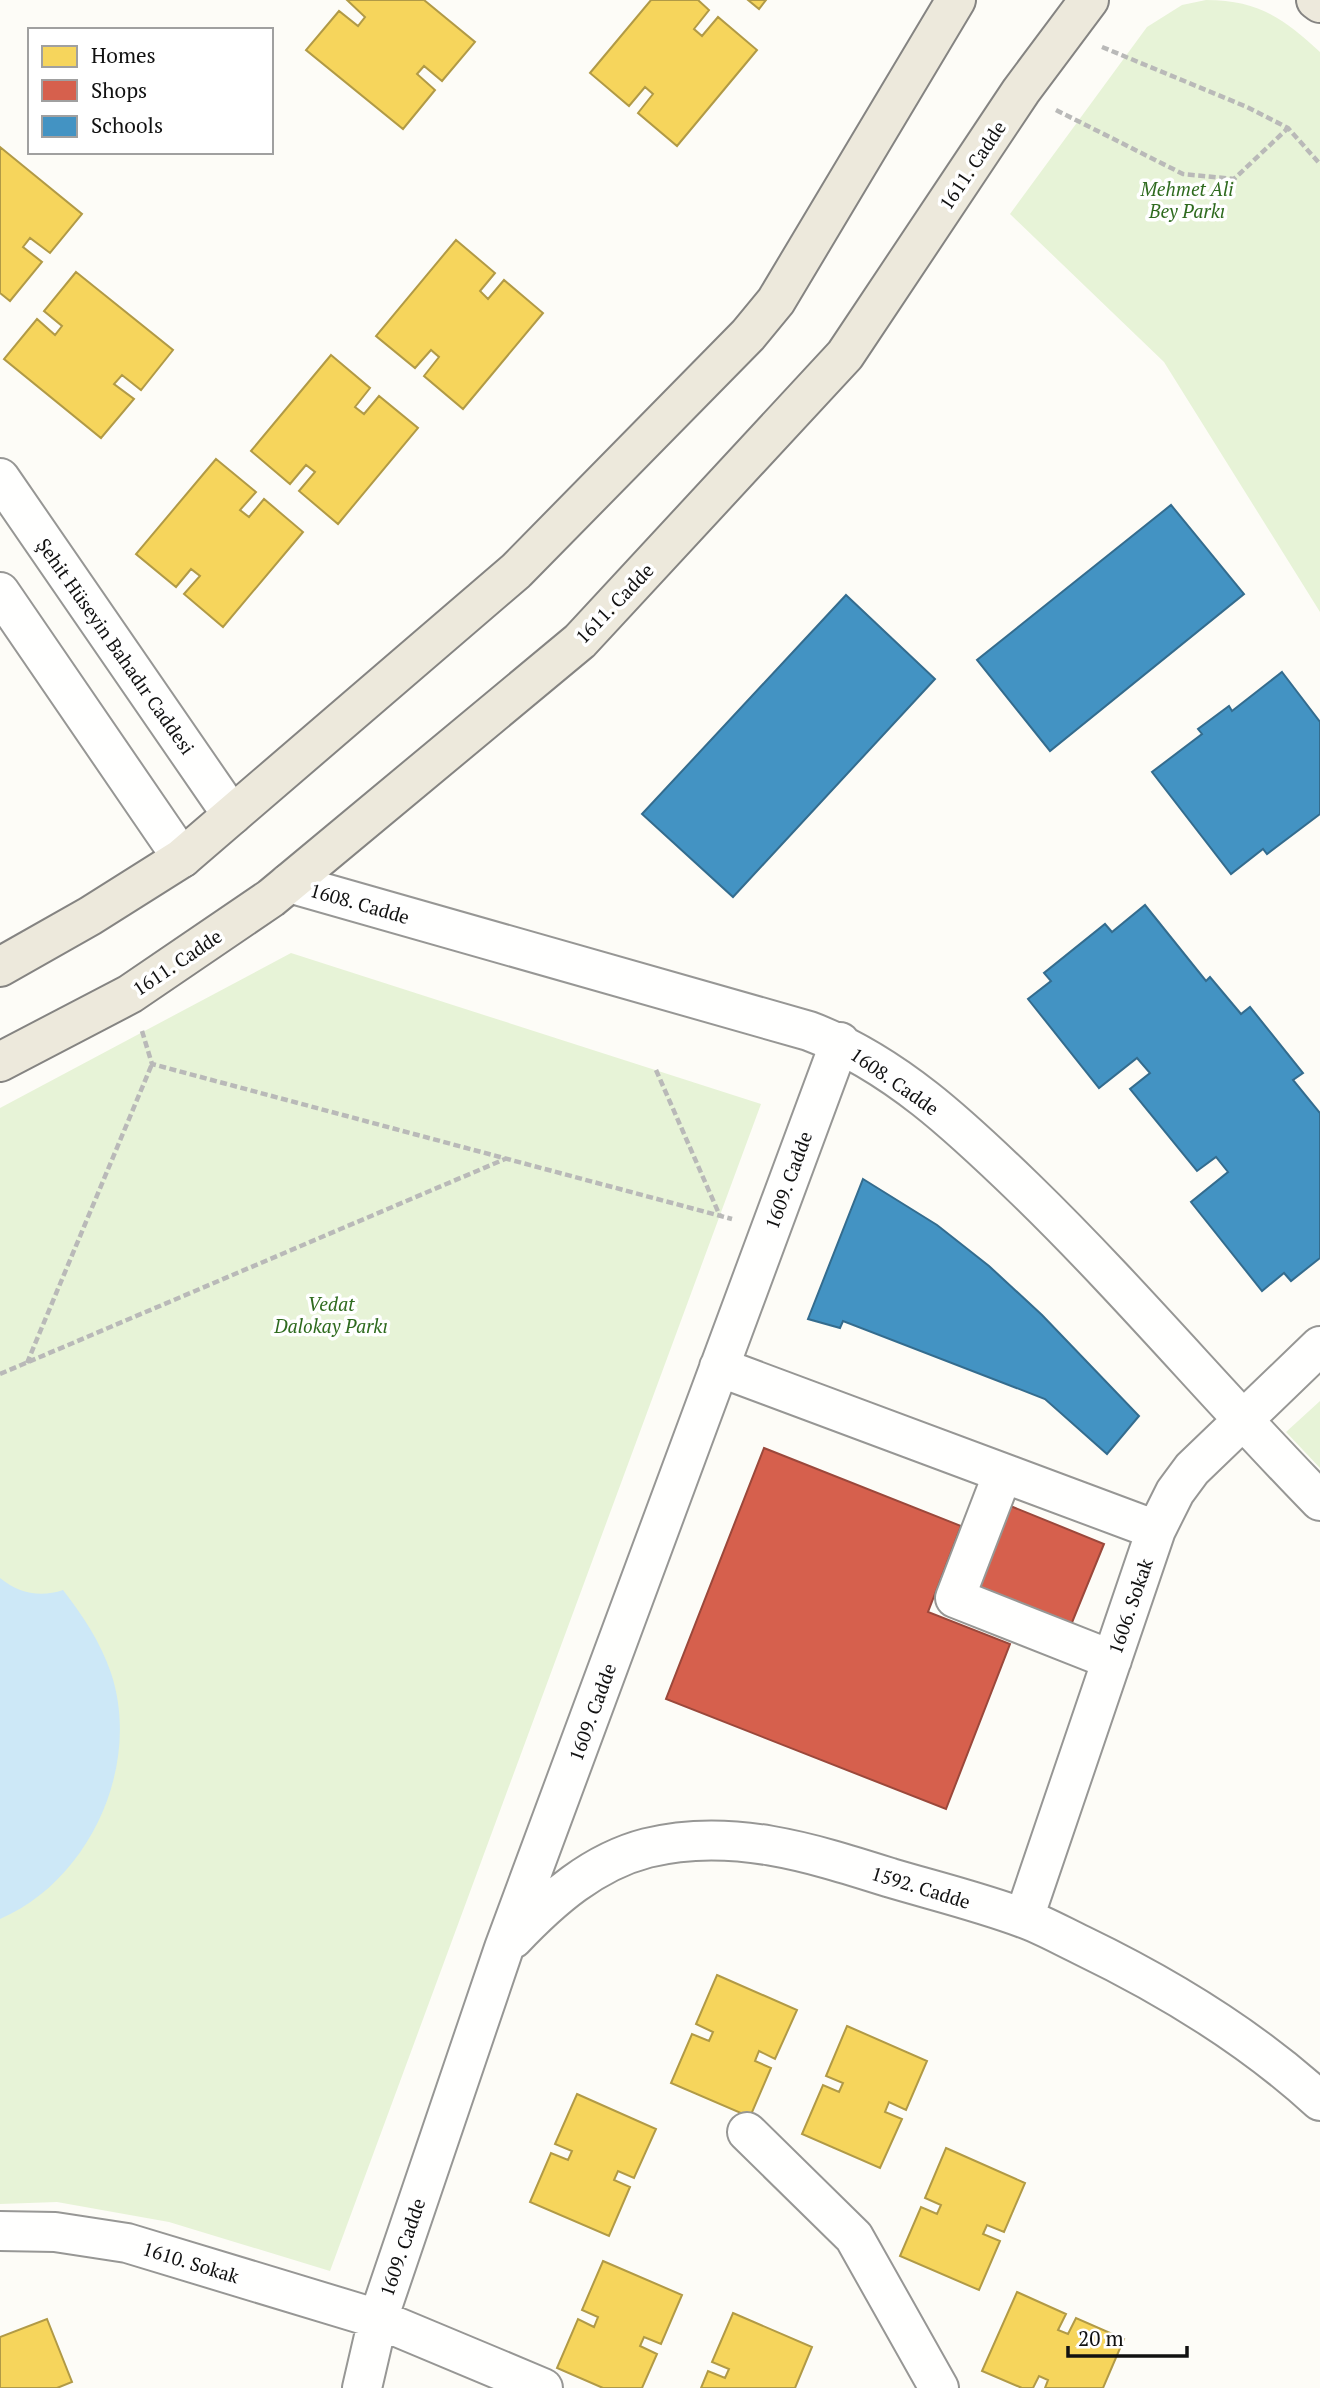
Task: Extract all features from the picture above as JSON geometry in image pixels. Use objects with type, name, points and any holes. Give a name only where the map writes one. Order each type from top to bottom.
[{"type":"main road","points":[[0,967],[90,916],[182,858],[516,570],[761,321],[789,280],[956,0]]},
{"type":"main road","name":"1611. Cadde","points":[[0,1062],[130,993],[289,883],[580,641],[820,383],[862,331],[1021,91],[1089,0]]},
{"type":"main road","points":[[1066,32],[1101,0]]},
{"type":"street","name":"Şehit Hüseyin Bahadır Caddesi","points":[[0,478],[232,815]]},
{"type":"street","points":[[0,592],[182,858]]},
{"type":"street","name":"1608. Cadde","points":[[289,883],[809,1031],[839,1042],[913,1090],[969,1135],[1099,1260],[1240,1419],[1320,1501]]},
{"type":"street","name":"1609. Cadde","points":[[362,2388],[378,2319],[504,1948],[839,1042]]},
{"type":"street","name":"1606. Sokak","points":[[1024,1919],[1156,1530],[1175,1492],[1192,1468],[1240,1419],[1320,1346]]},
{"type":"street","points":[[719,1367],[1156,1530]]},
{"type":"street","points":[[1003,1474],[955,1598],[1112,1660]]},
{"type":"street","name":"1592. Cadde","points":[[504,1948],[568,1887],[597,1869],[647,1848],[698,1840],[736,1840],[812,1853],[1024,1919],[1142,1975],[1198,2009],[1320,2101]]},
{"type":"street","points":[[747,2132],[854,2236],[939,2388]]},
{"type":"street","name":"1610. Sokak","points":[[0,2231],[55,2232],[127,2242],[378,2319],[543,2388]]},
{"type":"path","points":[[1066,32],[1247,107],[1288,128],[1320,163]]},
{"type":"path","points":[[1021,91],[1183,174],[1234,179],[1288,128]]},
{"type":"path","points":[[27,1363],[152,1064],[130,993]]},
{"type":"path","points":[[152,1064],[770,1229]]},
{"type":"path","points":[[656,1070],[720,1216]]},
{"type":"path","points":[[0,1374],[506,1159]]},
{"type":"green space","name":"Mehmet Ali Bey Parkı","points":[[1206,0],[1241,3],[1269,13],[1320,52],[1320,612],[1164,362],[1010,214],[1147,27],[1182,5]]},
{"type":"green space","name":"Vedat Dalokay Parkı","points":[[291,953],[761,1104],[330,2271],[169,2222],[57,2202],[0,2204],[0,1108]]},
{"type":"green space","points":[[1320,1401],[1320,1468],[1286,1432]]},
{"type":"water","points":[[0,1578],[30,1593],[46,1594],[63,1590],[77,1609],[96,1640],[111,1673],[119,1709],[119,1745],[113,1782],[100,1817],[82,1849],[59,1878],[32,1901],[0,1919]]},
{"type":"building: Homes","points":[[347,0],[424,0],[475,42],[442,81],[424,66],[417,74],[435,90],[403,129],[306,50],[339,11],[358,26],[365,17]]},
{"type":"building: Homes","points":[[651,0],[698,0],[709,10],[694,29],[702,36],[718,17],[757,50],[677,146],[638,113],[653,94],[645,87],[629,106],[590,73]]},
{"type":"building: Homes","points":[[748,0],[766,0],[759,9]]},
{"type":"building: Homes","points":[[0,147],[82,214],[50,253],[30,238],[23,247],[42,262],[10,301],[0,293]]},
{"type":"building: Homes","points":[[456,240],[495,273],[480,291],[488,299],[504,280],[543,313],[463,409],[424,376],[439,357],[431,350],[415,368],[376,336]]},
{"type":"building: Homes","points":[[76,272],[173,350],[141,390],[122,375],[114,384],[134,399],[101,438],[4,359],[37,319],[55,335],[62,326],[44,311]]},
{"type":"building: Homes","points":[[331,355],[370,388],[355,407],[364,414],[379,396],[418,428],[338,524],[299,491],[315,472],[306,465],[290,484],[251,451]]},
{"type":"building: Homes","points":[[216,459],[256,492],[240,510],[249,517],[264,499],[303,532],[223,627],[184,594],[200,576],[191,569],[176,587],[136,554]]},
{"type":"building: Homes","points":[[717,1975],[797,2010],[775,2059],[759,2051],[755,2061],[771,2068],[750,2117],[671,2083],[692,2034],[709,2041],[713,2032],[696,2024]]},
{"type":"building: Homes","points":[[847,2026],[927,2061],[906,2110],[889,2102],[885,2112],[902,2119],[880,2168],[802,2134],[823,2085],[839,2092],[843,2083],[826,2076]]},
{"type":"building: Homes","points":[[577,2094],[656,2129],[634,2178],[618,2171],[614,2180],[630,2187],[609,2236],[530,2202],[551,2153],[568,2160],[572,2151],[555,2144]]},
{"type":"building: Homes","points":[[946,2148],[1025,2183],[1004,2232],[987,2225],[983,2234],[1000,2241],[979,2290],[900,2256],[921,2207],[937,2214],[941,2205],[925,2198]]},
{"type":"building: Homes","points":[[603,2261],[682,2295],[661,2344],[644,2337],[640,2346],[657,2354],[642,2388],[603,2388],[557,2368],[578,2319],[594,2327],[598,2317],[582,2310]]},
{"type":"building: Homes","points":[[1017,2292],[1066,2314],[1058,2330],[1068,2334],[1076,2318],[1124,2339],[1103,2388],[1045,2388],[1048,2380],[1039,2376],[1033,2388],[1022,2388],[982,2371]]},
{"type":"building: Homes","points":[[733,2313],[812,2347],[795,2388],[701,2388],[708,2371],[725,2378],[729,2369],[712,2362]]},
{"type":"building: Homes","points":[[47,2319],[72,2382],[57,2388],[0,2388],[0,2337]]},
{"type":"building: Shops","points":[[764,1448],[961,1526],[928,1612],[1010,1644],[946,1809],[666,1699]]},
{"type":"building: Shops","points":[[1008,1505],[1104,1544],[1071,1625],[976,1587]]},
{"type":"building: Schools","points":[[1171,505],[1244,594],[1050,751],[977,660]]},
{"type":"building: Schools","points":[[846,595],[935,679],[733,897],[642,814]]},
{"type":"building: Schools","points":[[1282,672],[1320,722],[1320,814],[1267,854],[1263,849],[1231,874],[1152,772],[1202,734],[1198,729],[1229,706],[1232,711]]},
{"type":"building: Schools","points":[[1145,905],[1206,981],[1210,977],[1241,1014],[1250,1007],[1303,1073],[1293,1080],[1320,1113],[1320,1258],[1291,1281],[1284,1273],[1262,1291],[1191,1202],[1228,1172],[1216,1157],[1197,1171],[1130,1089],[1150,1073],[1137,1058],[1099,1088],[1028,999],[1051,981],[1044,973],[1105,924],[1112,932]]},
{"type":"building: Schools","points":[[863,1179],[937,1225],[989,1266],[1042,1315],[1139,1416],[1107,1454],[1045,1399],[843,1321],[840,1328],[808,1319]]}]
